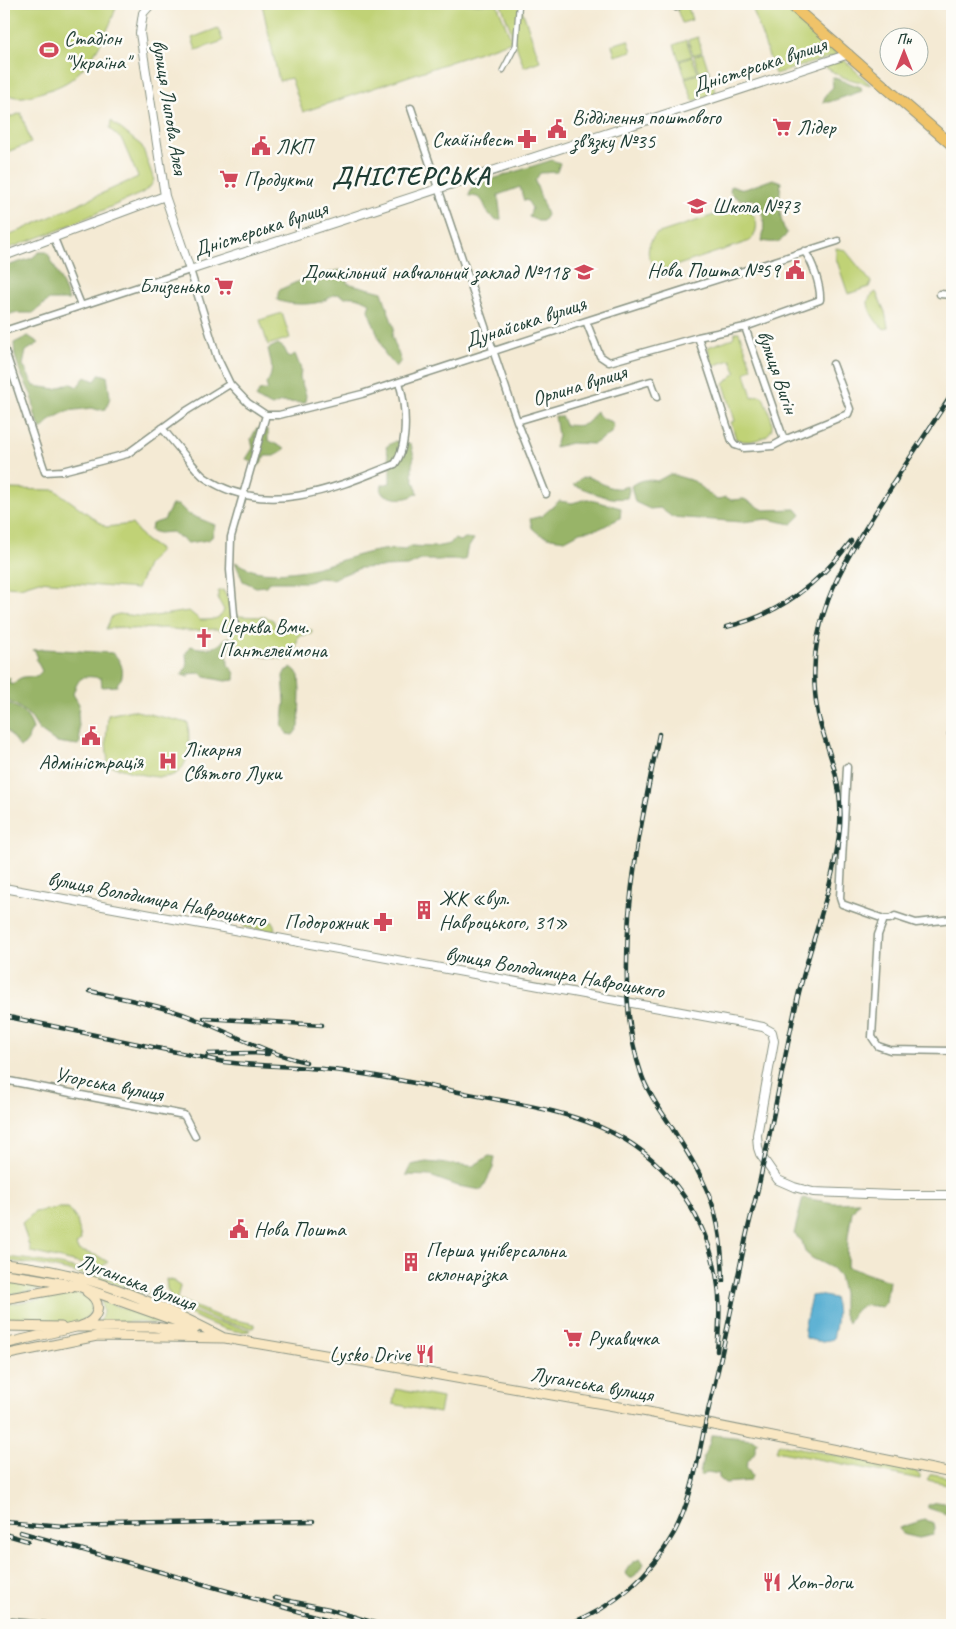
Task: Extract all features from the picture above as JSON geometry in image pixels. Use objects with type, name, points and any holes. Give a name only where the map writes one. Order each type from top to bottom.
[{"type":"main road","points":[[790,4],[952,145]]},
{"type":"main road","name":"Луганська вулиця","points":[[4,1264],[49,1270],[105,1284],[155,1303],[225,1338]]},
{"type":"main road","points":[[4,1274],[78,1286],[225,1338]]},
{"type":"main road","points":[[4,1299],[78,1286],[93,1296],[98,1304],[94,1318],[90,1322],[4,1344]]},
{"type":"main road","points":[[4,1326],[154,1327],[225,1338]]},
{"type":"main road","name":"Луганська вулиця","points":[[4,1355],[97,1336],[225,1338],[657,1414],[952,1473]]},
{"type":"street","name":"вулиця Липова Алея","points":[[4,256],[165,196],[140,33],[143,13],[151,4]]},
{"type":"street","points":[[503,70],[516,46],[519,4]]},
{"type":"street","points":[[674,4],[676,6],[682,4]]},
{"type":"street","name":"Дністерська вулиця","points":[[4,332],[81,305],[849,54]]},
{"type":"street","points":[[410,108],[517,421],[546,494]]},
{"type":"street","points":[[165,196],[217,356],[230,384],[248,403],[266,415],[231,537],[230,570],[235,625]]},
{"type":"street","points":[[54,238],[81,305]]},
{"type":"street","name":"Дунайська вулиця","points":[[266,415],[279,415],[315,407],[399,382],[838,241]]},
{"type":"street","name":"вулиця Вигін","points":[[784,440],[745,327],[820,300],[820,293],[811,261],[804,251]]},
{"type":"street","points":[[940,294],[952,295]]},
{"type":"street","points":[[586,321],[600,356],[609,362],[698,337],[745,327]]},
{"type":"street","points":[[698,337],[732,441],[735,445],[744,448],[773,446],[850,412],[833,364]]},
{"type":"street","points":[[4,348],[45,472],[62,471],[127,454],[162,428],[230,384]]},
{"type":"street","name":"Орлина вулиця","points":[[517,421],[651,381],[657,398]]},
{"type":"street","points":[[162,428],[205,478],[223,488],[242,495],[278,498],[310,494],[342,485],[396,464],[403,448],[404,399],[399,382]]},
{"type":"street","points":[[847,767],[840,898],[842,904],[884,919],[890,919],[895,916],[916,923],[952,919]]},
{"type":"street","name":"вулиця Володимира Навроцького","points":[[4,888],[763,1027],[772,1032],[774,1041],[760,1115],[757,1143],[760,1154],[778,1180],[813,1192],[952,1195]]},
{"type":"street","points":[[884,919],[878,935],[872,1037],[878,1046],[890,1050],[952,1051]]},
{"type":"street","name":"Угорська вулиця","points":[[4,1080],[184,1115],[195,1136]]},
{"type":"street","points":[[4,1621],[44,1625]]},
{"type":"green space","name":"Стадіон \"Україна\"","points":[[4,4],[117,4],[110,24],[95,53],[74,77],[53,89],[31,96],[18,97],[5,93]]},
{"type":"green space","points":[[262,4],[497,4],[512,41],[303,112],[291,78],[279,81]]},
{"type":"green space","points":[[501,4],[520,4],[540,61],[524,67]]},
{"type":"green space","points":[[683,4],[698,4],[688,7],[692,20],[682,23],[676,7]]},
{"type":"green space","points":[[751,4],[781,4],[838,55],[775,74]]},
{"type":"green space","points":[[218,28],[223,41],[196,50],[192,38]]},
{"type":"green space","points":[[698,37],[702,52],[693,55],[688,40]]},
{"type":"green space","points":[[628,40],[632,51],[615,56],[612,45]]},
{"type":"green space","points":[[686,40],[692,56],[679,60],[674,45]]},
{"type":"green space","points":[[703,53],[708,69],[699,72],[694,56]]},
{"type":"green space","points":[[692,57],[698,73],[685,77],[680,61]]},
{"type":"green space","points":[[844,60],[871,85],[842,77],[823,66]]},
{"type":"green space","points":[[709,70],[716,94],[693,101],[685,78],[698,74],[703,83],[700,73]]},
{"type":"green space","points":[[832,77],[861,87],[862,91],[829,102],[823,102],[826,94],[833,87]]},
{"type":"green space","points":[[21,113],[31,143],[4,153],[4,119]]},
{"type":"green space","points":[[111,121],[142,146],[154,180],[150,187],[142,193],[59,230],[4,250],[4,238],[138,177],[122,140],[110,129]]},
{"type":"green space","points":[[552,160],[560,163],[557,172],[540,173],[535,181],[547,215],[543,221],[529,217],[532,208],[527,200],[524,201],[520,187],[498,195],[501,219],[497,220],[490,215],[481,199],[469,196],[471,189],[480,183]]},
{"type":"green space","points":[[773,179],[781,182],[781,216],[787,233],[779,241],[773,242],[762,241],[763,218],[757,203],[753,199],[743,200],[735,197],[730,192],[731,186],[745,189]]},
{"type":"green space","points":[[739,207],[750,212],[756,220],[756,231],[750,241],[666,269],[659,267],[650,260],[648,250],[656,234]]},
{"type":"green space","points":[[836,248],[845,250],[871,282],[869,287],[848,294],[836,258]]},
{"type":"green space","points":[[39,252],[47,252],[69,300],[49,300],[33,313],[13,313],[4,317],[4,267],[32,258]]},
{"type":"green space","points":[[340,270],[347,277],[347,283],[382,292],[394,328],[392,336],[401,361],[396,367],[385,354],[368,310],[370,303],[339,294],[320,302],[307,304],[287,303],[277,300],[279,290],[299,281]]},
{"type":"green space","points":[[876,292],[885,312],[888,327],[885,329],[876,321],[868,306],[869,299]]},
{"type":"green space","points":[[282,313],[290,338],[268,345],[260,320]]},
{"type":"green space","points":[[735,332],[739,332],[752,368],[745,373],[752,397],[759,395],[763,397],[772,422],[770,432],[766,436],[750,441],[736,439],[731,422],[735,421],[724,384],[736,372],[731,360],[712,366],[708,347],[733,338]]},
{"type":"green space","points":[[28,336],[39,343],[26,351],[23,365],[34,386],[56,389],[70,383],[77,387],[85,377],[95,381],[100,374],[107,376],[110,397],[106,409],[98,410],[92,408],[67,411],[50,420],[41,430],[35,415],[32,396],[21,374],[15,356],[14,343]]},
{"type":"green space","points":[[278,344],[284,348],[289,358],[295,354],[301,369],[300,378],[306,395],[305,403],[281,402],[272,406],[256,398],[259,391],[268,390],[266,384],[271,375],[272,367],[268,349]]},
{"type":"green space","points":[[596,411],[601,418],[612,422],[614,427],[611,433],[594,444],[571,443],[555,447],[558,436],[555,416],[562,417],[565,425],[580,425],[587,423]]},
{"type":"green space","points":[[256,429],[268,430],[268,440],[285,449],[274,456],[265,456],[259,466],[246,459],[253,448],[251,439]]},
{"type":"green space","points":[[395,441],[411,444],[414,457],[412,475],[418,493],[413,496],[394,498],[381,492],[382,485],[390,483],[390,461],[386,447]]},
{"type":"green space","points":[[670,474],[694,481],[717,500],[725,497],[732,500],[744,499],[764,510],[796,509],[801,515],[792,524],[767,519],[742,522],[672,517],[660,508],[650,509],[635,502],[631,486],[643,480],[657,481]]},
{"type":"green space","points":[[587,477],[612,488],[628,486],[627,498],[606,497],[573,485],[581,478]]},
{"type":"green space","points":[[8,489],[55,490],[106,527],[132,524],[145,540],[160,550],[147,565],[137,589],[39,581],[20,587],[4,586],[4,495]]},
{"type":"green space","points":[[587,499],[621,508],[620,518],[601,528],[580,532],[565,540],[539,534],[532,528],[530,519],[542,516],[559,501],[572,503]]},
{"type":"green space","points":[[172,505],[179,505],[188,514],[215,525],[212,537],[208,540],[188,543],[172,532],[159,533],[151,531],[152,524],[164,520]]},
{"type":"green space","points":[[465,538],[474,539],[467,550],[465,560],[421,560],[408,566],[360,568],[332,579],[319,578],[308,582],[269,582],[266,586],[256,587],[243,581],[235,562],[256,571],[274,573],[293,572],[311,569],[372,552],[394,549],[405,550],[410,546],[435,547],[450,544],[454,539],[460,541]]},
{"type":"green space","points":[[223,590],[232,606],[234,616],[266,617],[273,620],[276,628],[290,627],[312,630],[311,634],[298,636],[295,654],[289,660],[244,654],[234,643],[233,635],[230,632],[215,629],[189,631],[165,628],[127,629],[121,627],[106,629],[112,616],[119,614],[148,617],[189,611],[200,620],[215,619],[224,610],[218,599],[218,591]]},
{"type":"green space","points":[[230,637],[232,643],[228,654],[228,665],[235,673],[235,680],[225,681],[205,677],[201,673],[187,674],[189,677],[182,675],[187,666],[186,653],[191,646],[210,648]]},
{"type":"green space","points":[[32,650],[112,653],[121,664],[122,676],[117,686],[102,687],[101,678],[89,677],[82,678],[77,683],[73,694],[79,704],[80,742],[78,745],[56,742],[39,730],[30,716],[16,705],[4,699],[4,677],[10,678],[9,683],[13,685],[23,677],[36,677],[42,671],[36,659],[38,658],[35,651]]},
{"type":"green space","points":[[291,667],[299,676],[300,690],[299,727],[293,735],[287,734],[282,727],[285,702],[283,676],[286,670],[289,670]]},
{"type":"green space","points":[[4,702],[22,712],[29,720],[33,729],[28,740],[20,747],[4,727]]},
{"type":"green space","points":[[132,710],[188,723],[189,746],[185,762],[179,772],[169,776],[157,777],[108,765],[106,741],[108,715]]},
{"type":"green space","points":[[249,918],[273,922],[275,929],[271,931],[244,927],[242,922]]},
{"type":"green space","points":[[489,1156],[495,1157],[493,1168],[482,1190],[458,1186],[430,1176],[406,1175],[411,1165],[426,1162],[473,1166]]},
{"type":"green space","points":[[803,1198],[834,1203],[859,1202],[852,1212],[848,1236],[847,1267],[889,1281],[886,1302],[882,1307],[861,1307],[855,1312],[848,1323],[843,1312],[843,1293],[839,1276],[832,1268],[812,1258],[805,1252],[802,1241],[794,1234]]},
{"type":"green space","points":[[68,1208],[77,1220],[81,1240],[76,1245],[78,1250],[98,1256],[108,1262],[100,1268],[31,1252],[22,1223],[35,1212]]},
{"type":"green space","points":[[4,1257],[78,1269],[149,1293],[142,1294],[108,1282],[57,1268],[4,1261]]},
{"type":"green space","points":[[166,1279],[175,1281],[180,1286],[177,1299],[220,1317],[255,1324],[255,1327],[220,1321],[173,1300],[167,1289]]},
{"type":"green space","points":[[4,1281],[45,1287],[43,1289],[4,1295]]},
{"type":"green space","points":[[75,1293],[87,1297],[91,1306],[88,1316],[77,1324],[4,1323],[4,1305]]},
{"type":"green space","points":[[101,1301],[165,1324],[100,1323],[103,1312]]},
{"type":"green space","points":[[175,1304],[217,1322],[251,1330],[244,1332],[234,1331],[212,1324],[190,1314]]},
{"type":"green space","points":[[395,1389],[442,1398],[439,1413],[393,1404]]},
{"type":"green space","points":[[711,1436],[752,1439],[758,1442],[755,1444],[755,1452],[746,1466],[752,1476],[750,1481],[725,1483],[719,1478],[719,1474],[707,1472],[704,1475],[700,1475],[703,1457]]},
{"type":"green space","points":[[780,1444],[916,1471],[920,1479],[776,1451]]},
{"type":"green space","points":[[933,1474],[952,1478],[952,1485],[927,1480]]},
{"type":"green space","points":[[937,1502],[952,1504],[952,1516],[928,1508],[928,1505]]},
{"type":"green space","points":[[924,1520],[934,1523],[933,1535],[919,1538],[902,1534],[899,1528]]},
{"type":"green space","points":[[641,1559],[644,1564],[633,1578],[630,1578],[625,1573],[633,1562]]},
{"type":"water","points":[[818,1295],[834,1298],[836,1303],[837,1313],[833,1339],[826,1341],[806,1338],[804,1329],[811,1296]]},
{"type":"railway","points":[[892,485],[952,394]]},
{"type":"railway","points":[[568,1625],[585,1618],[615,1599],[654,1563],[674,1533],[693,1483],[796,1005],[836,857],[840,827],[838,785],[821,728],[814,679],[816,648],[822,618],[832,589],[846,562],[897,479]]},
{"type":"railway","points":[[726,627],[763,615],[796,596],[826,571],[851,541]]},
{"type":"railway","points":[[659,734],[633,876],[628,934],[629,1020],[634,1048],[645,1083],[693,1162],[713,1205],[720,1237],[723,1281]]},
{"type":"railway","points":[[90,991],[176,1012],[275,1053],[306,1062]]},
{"type":"railway","points":[[4,1016],[224,1062],[333,1070],[397,1080],[548,1110],[581,1120],[613,1133],[634,1145],[653,1160],[670,1178],[697,1218],[714,1263],[718,1286],[720,1310],[717,1351]]},
{"type":"railway","points":[[204,1018],[322,1025]]},
{"type":"railway","points":[[208,1054],[268,1054]]},
{"type":"railway","points":[[4,1521],[63,1526],[313,1521]]},
{"type":"railway","points":[[20,1532],[347,1625]]},
{"type":"railway","points":[[4,1534],[28,1541]]},
{"type":"railway","points":[[275,1598],[329,1609],[381,1625]]},
{"type":"place","name":"Стадіон \"Україна\"","points":[[49,50]]},
{"type":"place","name":"Лідер","points":[[782,127]]},
{"type":"place","name":"Відділення поштового зв’язку №35","points":[[557,129]]},
{"type":"place","name":"Скайінвест","points":[[527,139]]},
{"type":"place","name":"ЛКП","points":[[261,146]]},
{"type":"place","name":"Продукти","points":[[229,179]]},
{"type":"place","name":"Школа №73","points":[[697,206]]},
{"type":"place","name":"Нова Пошта №59","points":[[795,270]]},
{"type":"place","name":"Дошкільний навчальний заклад №118","points":[[584,272]]},
{"type":"place","name":"Близенько","points":[[224,286]]},
{"type":"place","name":"Церква Вмч. Пантелеймона","points":[[204,638]]},
{"type":"place","name":"Адміністрація","points":[[91,736]]},
{"type":"place","name":"Лікарня Святого Луки","points":[[168,761]]},
{"type":"place","name":"ЖК «вул. Навроцького, 31»","points":[[424,910]]},
{"type":"place","name":"Подорожник","points":[[383,922]]},
{"type":"place","name":"Нова Пошта","points":[[239,1229]]},
{"type":"place","name":"Перша універсальна склонарізка","points":[[411,1262]]},
{"type":"place","name":"Рукавичка","points":[[573,1338]]},
{"type":"place","name":"Lysko Drive","points":[[425,1354]]},
{"type":"place","name":"Хот-доги","points":[[772,1582]]},
{"type":"district","name":"ДНІСТЕРСЬКА","points":[[411,175]]}]
